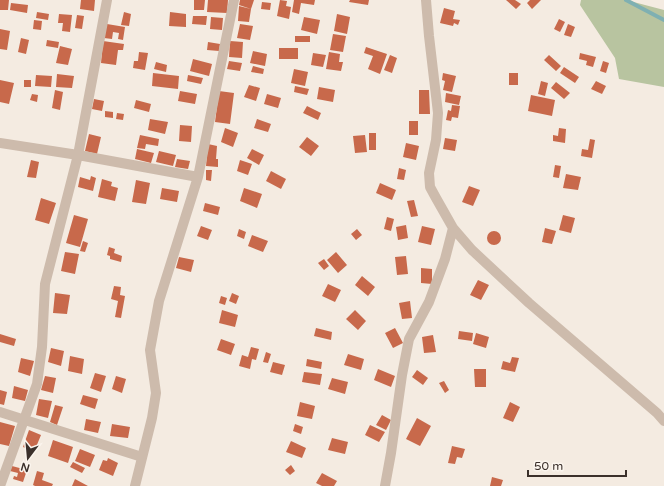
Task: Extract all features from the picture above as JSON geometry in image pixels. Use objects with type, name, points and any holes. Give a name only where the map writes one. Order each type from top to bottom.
[{"type":"street","points":[[0,486],[37,384],[42,347],[45,284],[78,155],[107,0]]},
{"type":"street","points":[[135,486],[152,418],[156,393],[150,350],[160,301],[198,177],[234,0]]},
{"type":"street","points":[[426,0],[438,113],[436,140],[429,173],[430,187],[453,228],[472,250],[529,303],[657,413],[664,421]]},
{"type":"street","points":[[0,143],[78,155],[198,177]]},
{"type":"street","points":[[385,486],[402,375],[410,339],[429,302],[445,259],[453,228]]},
{"type":"street","points":[[0,412],[142,457]]},
{"type":"green space","points":[[581,0],[626,0],[664,10],[664,87],[619,79],[615,58],[580,5]]},
{"type":"building","points":[[0,0],[9,0],[8,10],[0,10]]},
{"type":"building","points":[[81,0],[95,0],[94,11],[80,9]]},
{"type":"building","points":[[194,0],[205,0],[204,10],[194,10]]},
{"type":"building","points":[[208,0],[228,0],[227,13],[207,12]]},
{"type":"building","points":[[240,0],[254,0],[251,9],[239,5]]},
{"type":"building","points":[[280,0],[287,1],[286,6],[291,7],[289,19],[277,16]]},
{"type":"building","points":[[294,0],[315,0],[314,5],[301,3],[299,14],[292,12]]},
{"type":"building","points":[[350,0],[369,0],[368,5],[349,2]]},
{"type":"building","points":[[506,0],[515,0],[521,4],[516,9]]},
{"type":"building","points":[[530,0],[541,0],[532,9],[527,3]]},
{"type":"building","points":[[262,2],[271,3],[270,10],[261,9]]},
{"type":"building","points":[[11,3],[28,5],[27,13],[10,10]]},
{"type":"building","points":[[239,6],[251,9],[249,22],[238,21]]},
{"type":"building","points":[[444,8],[455,11],[453,19],[460,20],[458,25],[454,23],[453,26],[440,23]]},
{"type":"building","points":[[37,12],[49,14],[48,20],[36,18]]},
{"type":"building","points":[[124,12],[131,14],[129,26],[121,25]]},
{"type":"building","points":[[170,12],[186,14],[186,27],[169,26]]},
{"type":"building","points":[[59,14],[72,15],[70,32],[62,31],[63,23],[58,23]]},
{"type":"building","points":[[337,14],[350,17],[347,34],[334,31]]},
{"type":"building","points":[[77,15],[84,16],[82,29],[75,28]]},
{"type":"building","points":[[193,16],[207,16],[206,25],[192,24]]},
{"type":"building","points":[[211,17],[223,18],[222,30],[210,29]]},
{"type":"building","points":[[304,17],[320,20],[317,34],[301,30]]},
{"type":"building","points":[[559,19],[565,22],[560,32],[554,29]]},
{"type":"building","points":[[34,20],[42,21],[41,30],[33,29]]},
{"type":"building","points":[[107,24],[125,27],[123,40],[118,39],[119,33],[113,32],[112,39],[104,38]]},
{"type":"building","points":[[240,24],[253,26],[250,40],[237,38]]},
{"type":"building","points":[[568,24],[575,27],[571,37],[564,35]]},
{"type":"building","points":[[0,29],[10,31],[7,50],[0,49]]},
{"type":"building","points":[[333,34],[346,36],[343,52],[330,50]]},
{"type":"building","points":[[295,36],[310,36],[310,42],[295,42]]},
{"type":"building","points":[[21,38],[29,40],[26,54],[18,52]]},
{"type":"building","points":[[47,40],[59,42],[58,48],[46,46]]},
{"type":"building","points":[[103,41],[124,44],[123,50],[118,50],[116,65],[101,63]]},
{"type":"building","points":[[230,41],[243,42],[242,58],[229,57]]},
{"type":"building","points":[[208,42],[220,44],[219,51],[207,50]]},
{"type":"building","points":[[60,46],[72,49],[68,65],[56,63]]},
{"type":"building","points":[[366,47],[387,54],[380,74],[368,69],[373,56],[364,53]]},
{"type":"building","points":[[279,48],[298,48],[298,59],[279,59]]},
{"type":"building","points":[[253,51],[267,54],[265,66],[250,63]]},
{"type":"building","points":[[139,52],[148,53],[145,70],[133,68],[134,61],[138,61]]},
{"type":"building","points":[[329,52],[340,54],[339,62],[343,62],[341,71],[326,69]]},
{"type":"building","points":[[313,53],[326,55],[323,67],[311,65]]},
{"type":"building","points":[[580,53],[596,57],[593,67],[586,65],[587,61],[579,59]]},
{"type":"building","points":[[390,55],[397,58],[392,73],[384,70]]},
{"type":"building","points":[[549,55],[561,66],[556,71],[544,60]]},
{"type":"building","points":[[193,59],[212,64],[209,76],[190,71]]},
{"type":"building","points":[[229,61],[242,63],[240,71],[227,69]]},
{"type":"building","points":[[603,61],[609,63],[606,73],[600,71]]},
{"type":"building","points":[[156,62],[167,65],[166,72],[154,69]]},
{"type":"building","points":[[253,66],[264,69],[263,74],[251,72]]},
{"type":"building","points":[[564,67],[579,77],[575,83],[560,73]]},
{"type":"building","points":[[294,69],[308,72],[305,86],[291,83]]},
{"type":"building","points":[[153,73],[179,76],[178,89],[152,86]]},
{"type":"building","points":[[443,73],[456,76],[452,92],[443,90],[445,81],[442,80]]},
{"type":"building","points":[[509,73],[518,73],[518,85],[509,85]]},
{"type":"building","points":[[57,74],[74,76],[72,88],[56,87]]},
{"type":"building","points":[[36,75],[52,76],[51,87],[35,86]]},
{"type":"building","points":[[188,75],[203,78],[201,84],[187,81]]},
{"type":"building","points":[[0,80],[14,83],[9,104],[0,102]]},
{"type":"building","points":[[24,80],[31,80],[31,87],[24,87]]},
{"type":"building","points":[[541,81],[548,83],[545,96],[538,94]]},
{"type":"building","points":[[596,81],[606,86],[602,94],[591,89]]},
{"type":"building","points":[[556,82],[570,93],[564,99],[551,88]]},
{"type":"building","points":[[249,85],[260,88],[256,101],[244,97]]},
{"type":"building","points":[[295,86],[309,89],[307,95],[294,92]]},
{"type":"building","points":[[319,87],[335,90],[333,102],[317,99]]},
{"type":"building","points":[[55,90],[63,92],[60,110],[52,108]]},
{"type":"building","points":[[419,90],[429,90],[430,114],[419,114]]},
{"type":"building","points":[[180,91],[197,94],[195,104],[178,101]]},
{"type":"building","points":[[219,91],[234,93],[230,124],[215,122]]},
{"type":"building","points":[[446,93],[461,96],[459,105],[445,102]]},
{"type":"building","points":[[32,94],[38,95],[37,102],[30,100]]},
{"type":"building","points":[[267,94],[281,98],[278,108],[264,104]]},
{"type":"building","points":[[531,95],[555,100],[552,116],[528,111]]},
{"type":"building","points":[[94,99],[104,101],[102,111],[92,109]]},
{"type":"building","points":[[136,100],[151,104],[149,112],[134,108]]},
{"type":"building","points":[[452,105],[460,106],[458,118],[452,117],[451,121],[446,120],[448,110],[451,111]]},
{"type":"building","points":[[307,106],[321,113],[318,120],[303,113]]},
{"type":"building","points":[[105,111],[113,112],[113,118],[105,117]]},
{"type":"building","points":[[117,113],[124,114],[123,120],[116,119]]},
{"type":"building","points":[[150,119],[168,122],[165,134],[148,130]]},
{"type":"building","points":[[257,119],[271,124],[268,132],[254,128]]},
{"type":"building","points":[[409,121],[418,121],[418,135],[409,135]]},
{"type":"building","points":[[180,125],[192,126],[191,142],[179,141]]},
{"type":"building","points":[[225,128],[238,133],[233,147],[221,142]]},
{"type":"building","points":[[559,128],[566,129],[565,143],[553,141],[553,135],[558,136]]},
{"type":"building","points":[[369,133],[376,133],[376,150],[369,150]]},
{"type":"building","points":[[89,134],[101,137],[97,154],[85,151]]},
{"type":"building","points":[[140,135],[159,139],[158,146],[146,144],[145,149],[137,148]]},
{"type":"building","points":[[365,135],[367,152],[355,153],[353,136]]},
{"type":"building","points":[[307,137],[319,146],[311,156],[299,147]]},
{"type":"building","points":[[445,138],[457,140],[455,151],[443,149]]},
{"type":"building","points":[[590,139],[595,140],[592,158],[581,156],[582,149],[588,150]]},
{"type":"building","points":[[406,143],[419,146],[416,160],[403,157]]},
{"type":"building","points":[[208,144],[217,146],[216,159],[218,159],[218,167],[206,166]]},
{"type":"building","points":[[137,149],[154,153],[151,163],[135,159]]},
{"type":"building","points":[[252,149],[264,155],[259,165],[247,158]]},
{"type":"building","points":[[159,151],[176,155],[173,166],[156,162]]},
{"type":"building","points":[[177,159],[190,161],[188,169],[175,167]]},
{"type":"building","points":[[31,160],[39,162],[36,178],[27,177]]},
{"type":"building","points":[[240,160],[252,164],[248,175],[237,171]]},
{"type":"building","points":[[555,165],[561,166],[559,178],[553,177]]},
{"type":"building","points":[[399,168],[406,170],[404,180],[397,179]]},
{"type":"building","points":[[206,170],[212,170],[211,181],[206,180]]},
{"type":"building","points":[[271,171],[286,179],[281,189],[266,181]]},
{"type":"building","points":[[566,174],[581,177],[578,190],[563,188]]},
{"type":"building","points":[[91,176],[96,178],[93,191],[78,187],[80,177],[90,180]]},
{"type":"building","points":[[102,179],[112,182],[111,186],[118,188],[115,201],[98,197]]},
{"type":"building","points":[[136,180],[150,183],[146,204],[132,202]]},
{"type":"building","points":[[380,183],[396,190],[392,200],[376,193]]},
{"type":"building","points":[[469,186],[480,190],[473,206],[462,202]]},
{"type":"building","points":[[162,188],[179,191],[177,202],[160,199]]},
{"type":"building","points":[[244,188],[262,194],[257,208],[240,201]]},
{"type":"building","points":[[41,198],[56,203],[49,224],[35,220]]},
{"type":"building","points":[[414,200],[418,216],[411,217],[407,201]]},
{"type":"building","points":[[205,203],[220,207],[218,215],[203,211]]},
{"type":"building","points":[[74,215],[88,219],[80,247],[66,243]]},
{"type":"building","points":[[563,215],[575,218],[571,233],[559,230]]},
{"type":"building","points":[[387,217],[394,219],[391,231],[384,229]]},
{"type":"building","points":[[406,225],[408,238],[398,240],[396,227]]},
{"type":"building","points":[[201,226],[212,230],[208,240],[197,236]]},
{"type":"building","points":[[422,226],[435,229],[431,245],[418,242]]},
{"type":"building","points":[[545,228],[556,231],[552,244],[542,242]]},
{"type":"building","points":[[239,229],[246,232],[244,239],[237,236]]},
{"type":"building","points":[[357,229],[362,235],[356,240],[351,234]]},
{"type":"building","points":[[491,231],[497,231],[501,235],[501,241],[497,245],[491,245],[487,241],[487,235]]},
{"type":"building","points":[[252,235],[268,241],[263,252],[248,246]]},
{"type":"building","points":[[83,241],[88,243],[85,252],[80,251]]},
{"type":"building","points":[[109,247],[115,249],[114,253],[122,256],[121,262],[110,259],[110,256],[107,255]]},
{"type":"building","points":[[65,252],[79,254],[75,274],[61,271]]},
{"type":"building","points":[[336,252],[347,265],[338,273],[327,260]]},
{"type":"building","points":[[406,256],[408,274],[397,275],[395,257]]},
{"type":"building","points":[[179,257],[194,260],[191,272],[176,268]]},
{"type":"building","points":[[324,259],[329,266],[324,270],[318,263]]},
{"type":"building","points":[[421,268],[432,269],[432,284],[421,283]]},
{"type":"building","points":[[362,276],[375,287],[368,296],[355,285]]},
{"type":"building","points":[[478,280],[489,285],[481,300],[470,295]]},
{"type":"building","points":[[328,284],[341,290],[335,302],[322,296]]},
{"type":"building","points":[[114,286],[121,287],[120,295],[125,296],[121,318],[115,317],[118,301],[111,299]]},
{"type":"building","points":[[55,293],[70,295],[67,314],[53,313]]},
{"type":"building","points":[[232,293],[239,296],[236,304],[229,301]]},
{"type":"building","points":[[221,296],[227,298],[225,305],[219,303]]},
{"type":"building","points":[[410,301],[412,318],[402,319],[399,303]]},
{"type":"building","points":[[222,310],[238,315],[235,327],[219,323]]},
{"type":"building","points":[[355,310],[366,321],[358,330],[346,319]]},
{"type":"building","points":[[316,328],[332,332],[331,340],[314,336]]},
{"type":"building","points":[[395,328],[403,343],[393,348],[385,333]]},
{"type":"building","points":[[459,331],[473,333],[472,341],[458,339]]},
{"type":"building","points":[[476,333],[489,337],[486,348],[473,344]]},
{"type":"building","points":[[0,334],[16,339],[14,346],[0,342]]},
{"type":"building","points":[[433,335],[436,352],[424,353],[422,337]]},
{"type":"building","points":[[221,339],[235,344],[231,355],[217,350]]},
{"type":"building","points":[[251,347],[259,349],[256,360],[252,359],[250,369],[239,366],[242,355],[248,357]]},
{"type":"building","points":[[51,348],[64,351],[61,366],[48,362]]},
{"type":"building","points":[[266,352],[271,354],[268,363],[263,362]]},
{"type":"building","points":[[348,354],[364,359],[361,370],[344,365]]},
{"type":"building","points":[[70,356],[84,359],[82,374],[68,371]]},
{"type":"building","points":[[512,357],[519,358],[515,372],[501,369],[503,361],[510,363]]},
{"type":"building","points":[[21,358],[34,361],[30,376],[18,372]]},
{"type":"building","points":[[307,359],[322,362],[321,369],[306,366]]},
{"type":"building","points":[[273,362],[285,365],[282,375],[270,372]]},
{"type":"building","points":[[378,369],[395,376],[391,387],[374,380]]},
{"type":"building","points":[[474,369],[486,369],[486,387],[475,387]]},
{"type":"building","points":[[417,370],[428,378],[423,385],[412,377]]},
{"type":"building","points":[[304,372],[322,374],[320,385],[302,382]]},
{"type":"building","points":[[95,373],[106,376],[101,392],[90,388]]},
{"type":"building","points":[[45,376],[56,378],[53,393],[41,390]]},
{"type":"building","points":[[116,376],[126,379],[122,393],[112,389]]},
{"type":"building","points":[[332,378],[348,382],[345,394],[328,389]]},
{"type":"building","points":[[444,381],[449,390],[445,393],[439,383]]},
{"type":"building","points":[[14,386],[28,390],[25,401],[12,398]]},
{"type":"building","points":[[0,390],[7,392],[4,405],[0,404]]},
{"type":"building","points":[[83,395],[98,399],[95,409],[80,404]]},
{"type":"building","points":[[39,399],[52,401],[48,418],[36,415]]},
{"type":"building","points":[[300,402],[315,406],[312,419],[297,416]]},
{"type":"building","points":[[510,402],[520,407],[513,422],[503,418]]},
{"type":"building","points":[[55,405],[63,407],[57,425],[50,422]]},
{"type":"building","points":[[382,415],[391,420],[386,430],[376,425]]},
{"type":"building","points":[[417,418],[431,426],[420,446],[406,439]]},
{"type":"building","points":[[86,419],[101,422],[98,433],[84,430]]},
{"type":"building","points":[[0,422],[15,426],[9,446],[0,444]]},
{"type":"building","points":[[112,424],[130,427],[128,438],[110,436]]},
{"type":"building","points":[[295,424],[303,427],[301,434],[293,431]]},
{"type":"building","points":[[370,425],[385,432],[379,442],[365,435]]},
{"type":"building","points":[[29,430],[41,435],[34,452],[23,447]]},
{"type":"building","points":[[332,438],[348,442],[345,454],[328,450]]},
{"type":"building","points":[[53,440],[73,447],[68,463],[48,456]]},
{"type":"building","points":[[291,441],[306,448],[302,458],[286,452]]},
{"type":"building","points":[[452,446],[465,449],[462,458],[457,457],[455,464],[448,463]]},
{"type":"building","points":[[80,449],[95,455],[90,467],[75,461]]},
{"type":"building","points":[[108,458],[118,463],[113,476],[99,470],[103,460],[107,461]]},
{"type":"building","points":[[73,462],[85,468],[82,473],[70,467]]},
{"type":"building","points":[[291,465],[295,471],[290,475],[285,470]]},
{"type":"building","points":[[12,466],[27,470],[23,482],[13,479],[14,476],[17,477],[18,473],[10,471]]},
{"type":"building","points":[[37,471],[44,473],[42,480],[53,484],[52,486],[33,485]]},
{"type":"building","points":[[322,473],[337,481],[334,486],[322,486],[316,483]]},
{"type":"building","points":[[492,477],[503,480],[501,486],[490,486]]},
{"type":"building","points":[[75,479],[88,486],[72,486]]},
{"type":"waterway","points":[[626,0],[664,20]]}]
